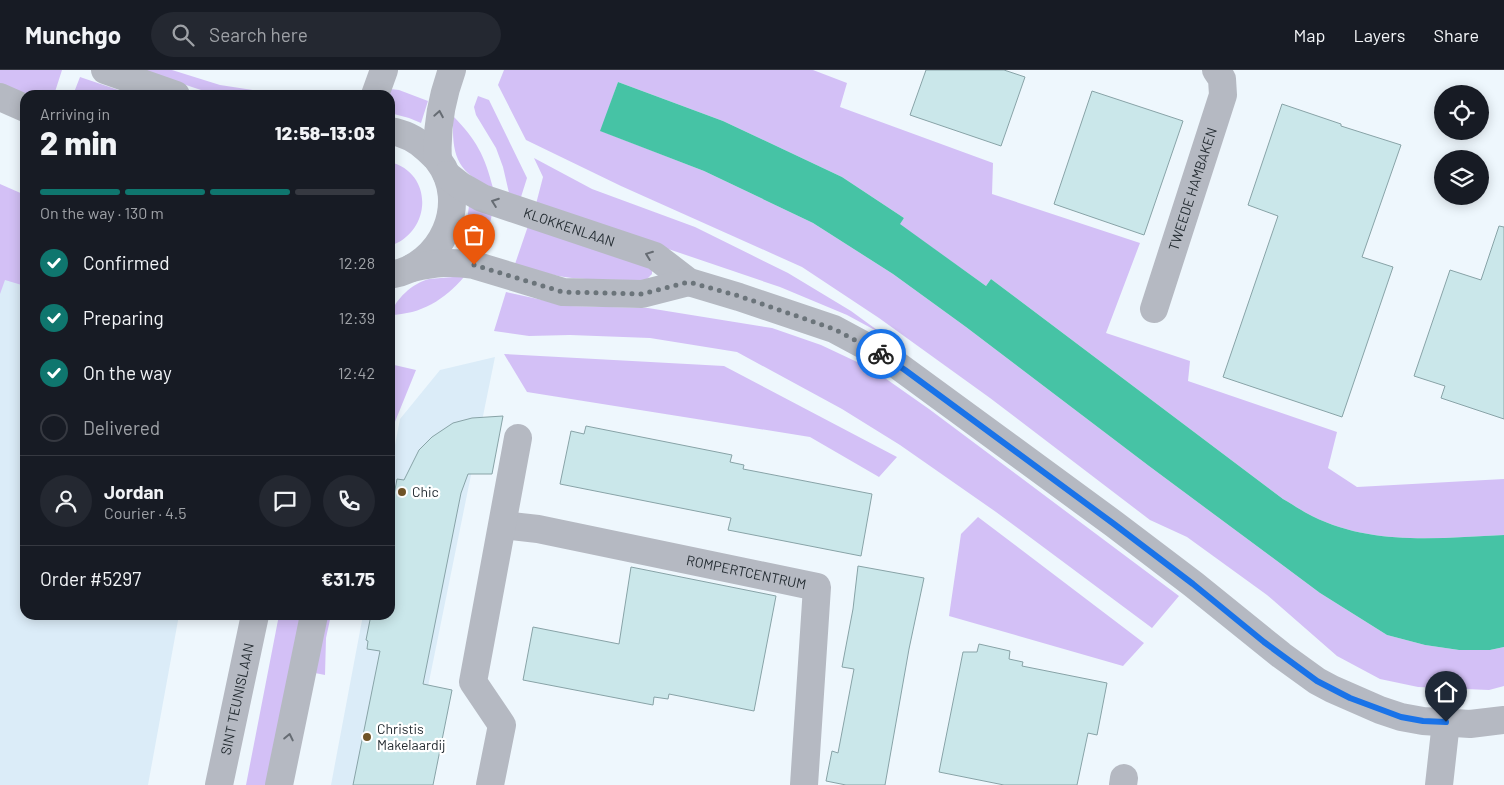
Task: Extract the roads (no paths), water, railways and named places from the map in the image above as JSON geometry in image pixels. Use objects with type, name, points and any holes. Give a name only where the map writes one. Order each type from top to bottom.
[{"type":"street","points":[[105,70],[162,90]]},
{"type":"street","points":[[377,90],[384,70]]},
{"type":"street","points":[[398,276],[427,259],[439,245],[448,229],[452,211],[452,192],[442,167],[438,124],[442,98],[452,70]]},
{"type":"street","name":"TWEEDE HAMBAKEN","points":[[1154,309],[1223,95],[1222,79],[1216,70]]},
{"type":"street","points":[[0,97],[20,106]]},
{"type":"street","name":"KLOKKENLAAN","points":[[395,132],[420,142],[461,186],[482,198],[655,256],[689,282],[739,296],[834,329],[886,357],[1122,530],[1193,584],[1264,642],[1317,681],[1350,698],[1401,717],[1423,721],[1470,724],[1504,720]]},
{"type":"street","name":"KLOKKENLAAN","points":[[398,276],[444,262],[461,262],[563,292],[642,294],[689,282]]},
{"type":"street","points":[[490,785],[502,725],[473,682],[518,438]]},
{"type":"street","name":"ROMPERTCENTRUM","points":[[503,525],[538,529],[817,587],[804,785]]},
{"type":"street","name":"SINT TEUNISLAAN","points":[[219,785],[254,620]]},
{"type":"street","points":[[279,785],[313,620]]},
{"type":"street","points":[[1439,785],[1446,722]]},
{"type":"place","name":"Chic","points":[[402,492]]},
{"type":"place","name":"Christis Makelaardij","points":[[367,737]]}]
